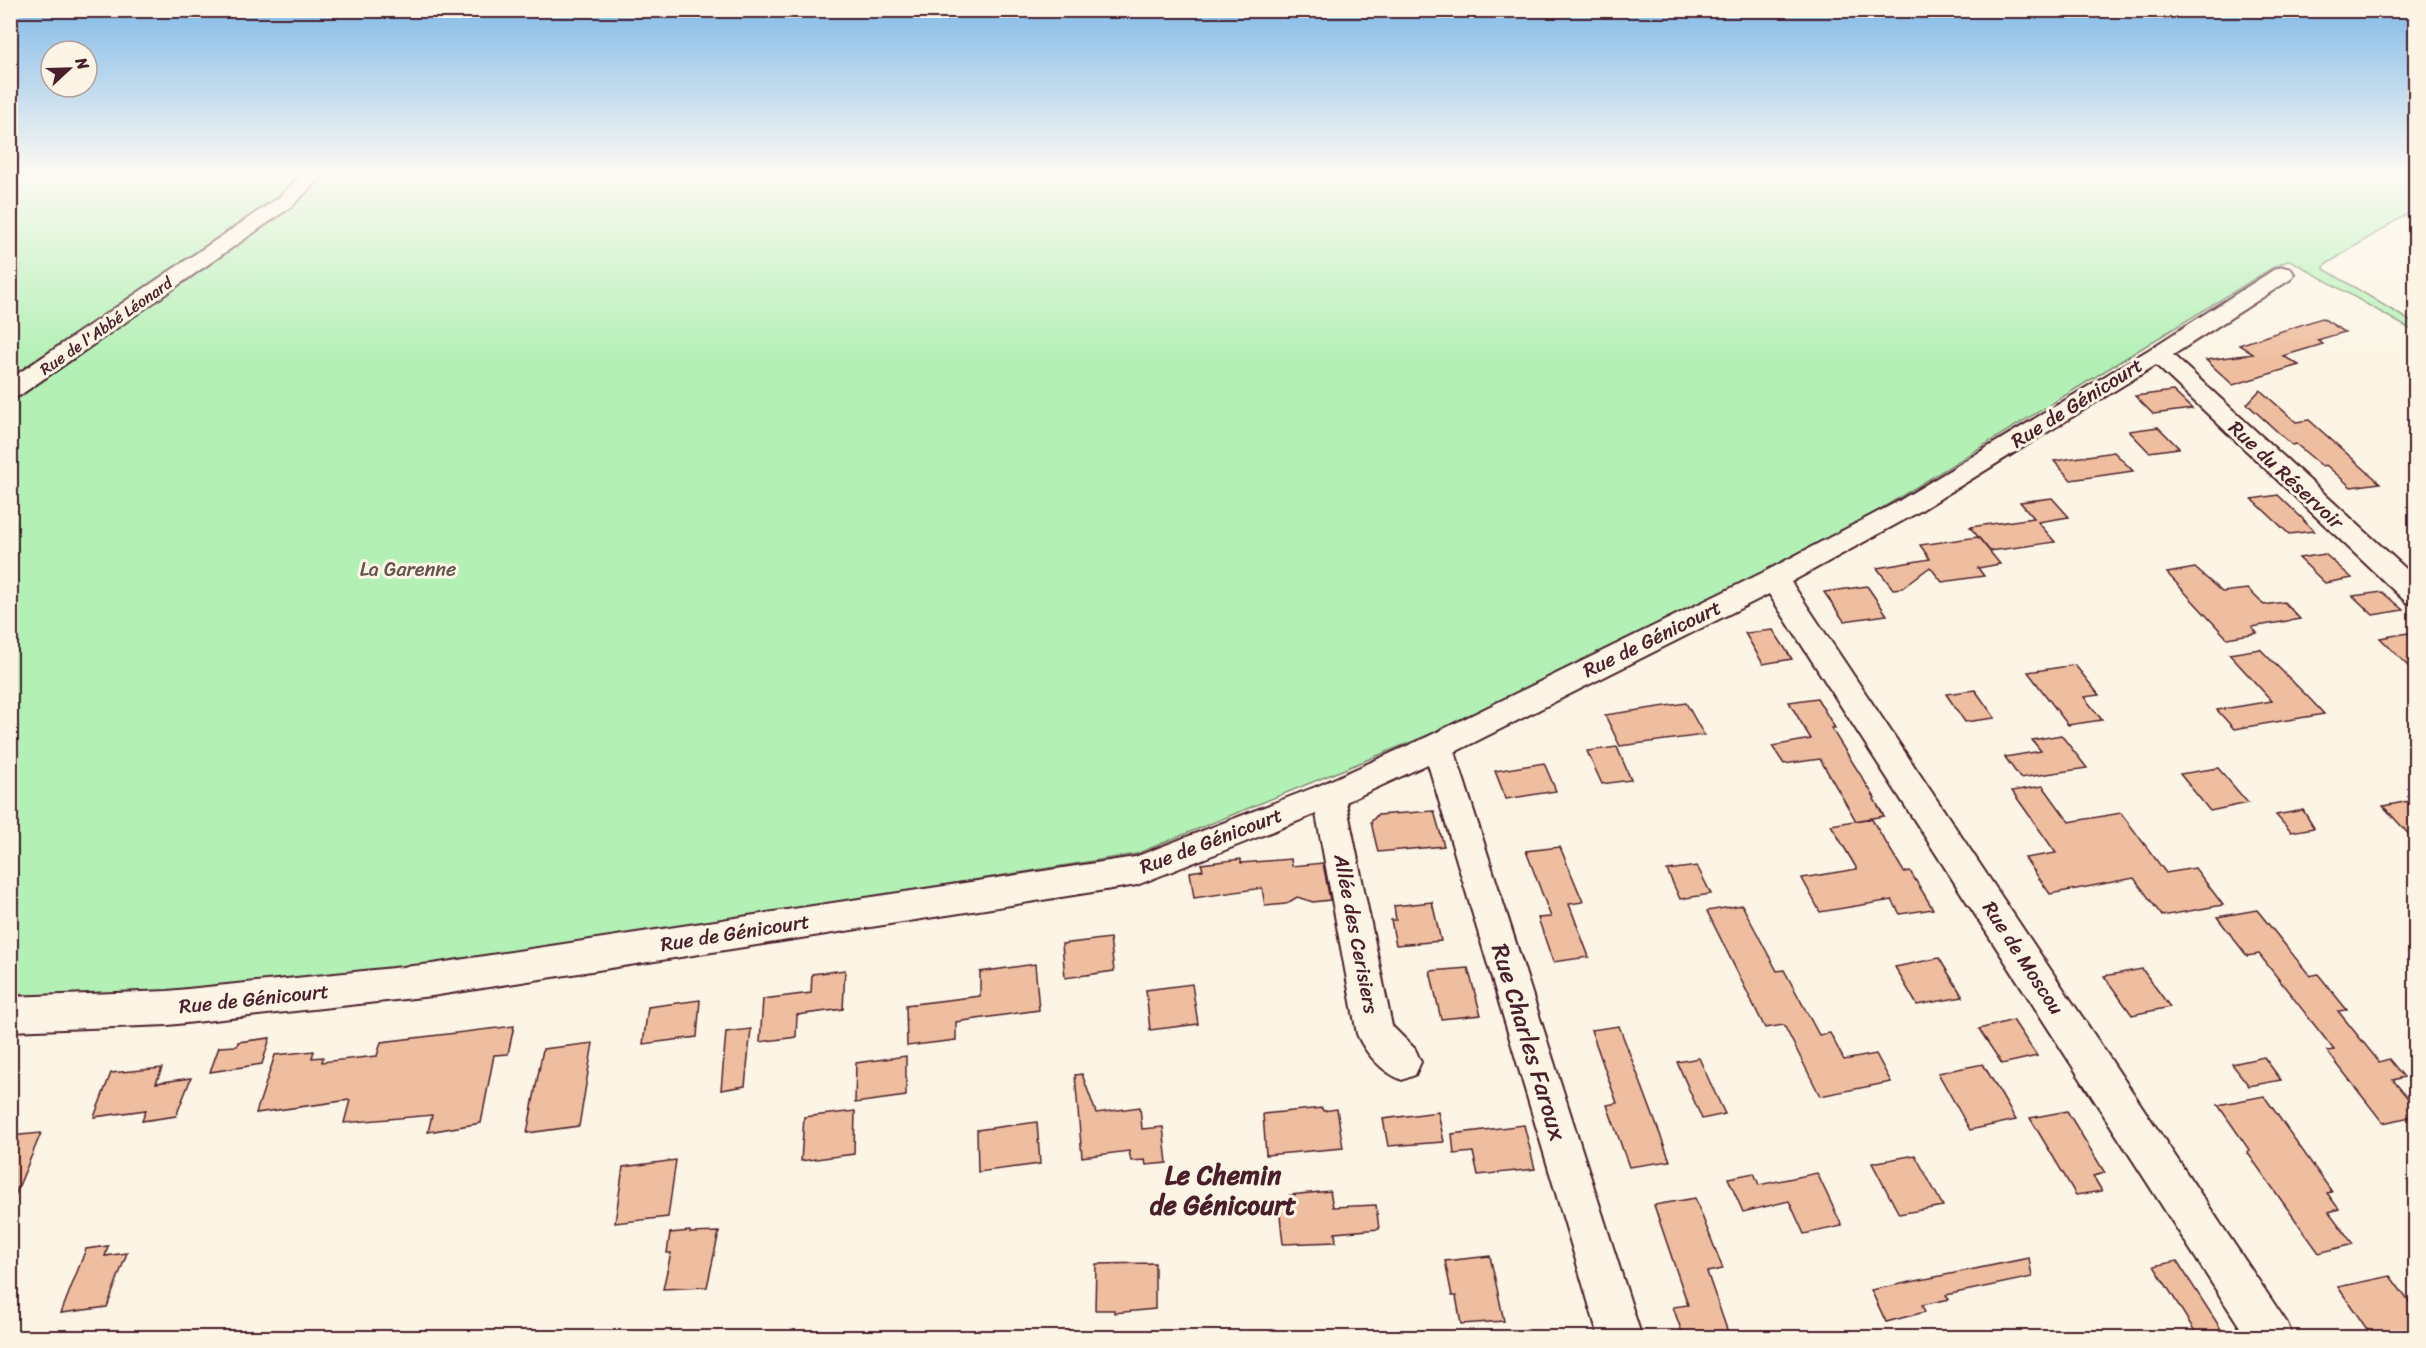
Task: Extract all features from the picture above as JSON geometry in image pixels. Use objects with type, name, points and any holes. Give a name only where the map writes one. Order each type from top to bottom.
[{"type":"street","name":"Rue de l'Abbé Léonard","points":[[10,391],[236,236]]},
{"type":"street","name":"Rue de Génicourt","points":[[10,1014],[168,1008],[432,980],[1137,871],[1329,795],[1438,746],[1774,579],[1906,508],[2158,354],[2283,274]]},
{"type":"street","name":"Rue du Réservoir","points":[[2158,354],[2415,595]]},
{"type":"street","name":"Rue de Moscou","points":[[1774,579],[2272,1338]]},
{"type":"street","name":"Rue Charles Faroux","points":[[1438,746],[1621,1338]]},
{"type":"street","name":"Allée des Cerisiers","points":[[1329,795],[1375,1034],[1402,1062]]},
{"type":"green space","name":"La Garenne","points":[[10,236],[2372,236],[2325,265],[2324,269],[2415,324],[2415,332],[2290,260],[2272,268],[1866,518],[1767,572],[1433,733],[1136,854],[452,964],[100,999],[11,994]]},
{"type":"building","points":[[2322,318],[2345,332],[2317,340],[2323,344],[2283,356],[2299,365],[2233,385],[2206,360],[2253,354],[2239,345]]},
{"type":"building","points":[[2260,390],[2296,422],[2309,420],[2380,483],[2351,487],[2326,465],[2322,466],[2296,444],[2292,445],[2247,404]]},
{"type":"building","points":[[2173,391],[2192,409],[2153,414],[2135,396]]},
{"type":"building","points":[[2158,427],[2179,448],[2149,452],[2129,431]]},
{"type":"building","points":[[2114,452],[2133,471],[2071,480],[2054,461]]},
{"type":"building","points":[[2278,495],[2314,531],[2289,534],[2252,499]]},
{"type":"building","points":[[2052,498],[2069,517],[2038,522],[2055,542],[1990,551],[1970,527],[2034,518],[2020,502]]},
{"type":"building","points":[[1978,537],[2000,564],[1978,568],[1984,576],[1942,582],[1930,567],[1902,588],[1893,589],[1877,568],[1930,559],[1920,545]]},
{"type":"building","points":[[2325,554],[2352,578],[2325,583],[2299,558]]},
{"type":"building","points":[[2195,568],[2222,592],[2248,589],[2264,605],[2284,602],[2300,619],[2252,627],[2257,633],[2227,638],[2167,573]]},
{"type":"building","points":[[1867,586],[1887,615],[1844,621],[1824,592]]},
{"type":"building","points":[[2382,592],[2403,610],[2373,615],[2353,596]]},
{"type":"building","points":[[1773,630],[1792,659],[1763,664],[1745,633]]},
{"type":"building","points":[[2408,633],[2415,641],[2415,673],[2380,638]]},
{"type":"building","points":[[2260,649],[2324,714],[2234,729],[2217,710],[2272,701],[2229,654]]},
{"type":"building","points":[[2075,665],[2099,695],[2084,697],[2102,720],[2068,725],[2028,672]]},
{"type":"building","points":[[1975,690],[1995,718],[1965,722],[1946,694]]},
{"type":"building","points":[[1817,698],[1835,728],[1831,728],[1884,816],[1856,821],[1820,759],[1784,764],[1772,746],[1811,739],[1789,702]]},
{"type":"building","points":[[1686,703],[1704,735],[1620,746],[1605,715]]},
{"type":"building","points":[[2061,735],[2087,768],[2020,778],[2005,757],[2041,751],[2032,740]]},
{"type":"building","points":[[1617,747],[1631,780],[1602,784],[1587,751]]},
{"type":"building","points":[[1544,763],[1556,791],[1506,799],[1495,771]]},
{"type":"building","points":[[2218,768],[2248,803],[2210,811],[2180,774]]},
{"type":"building","points":[[2043,786],[2069,822],[2121,813],[2166,873],[2195,868],[2223,905],[2162,916],[2134,878],[2050,894],[2025,858],[2056,853],[2012,791]]},
{"type":"building","points":[[2415,800],[2415,841],[2383,806]]},
{"type":"building","points":[[2303,810],[2314,828],[2291,832],[2276,815]]},
{"type":"building","points":[[1434,811],[1444,846],[1378,852],[1371,822],[1377,815]]},
{"type":"building","points":[[1871,818],[1904,872],[1910,871],[1933,909],[1900,914],[1892,900],[1820,912],[1802,878],[1857,869],[1831,825]]},
{"type":"building","points":[[1560,847],[1583,902],[1569,904],[1589,957],[1553,962],[1538,918],[1551,917],[1526,851]]},
{"type":"building","points":[[1241,859],[1241,863],[1291,859],[1292,866],[1323,863],[1330,900],[1313,902],[1297,897],[1286,904],[1265,906],[1262,888],[1194,898],[1190,872],[1203,870],[1201,864]]},
{"type":"building","points":[[1697,866],[1711,894],[1680,899],[1667,870]]},
{"type":"building","points":[[1432,902],[1441,941],[1396,945],[1391,920],[1396,920],[1394,906]]},
{"type":"building","points":[[1742,905],[1777,971],[1784,970],[1819,1035],[1830,1033],[1844,1060],[1876,1054],[1891,1082],[1820,1096],[1784,1025],[1765,1028],[1707,911]]},
{"type":"building","points":[[2257,910],[2310,976],[2318,974],[2347,1010],[2338,1011],[2379,1062],[2389,1059],[2404,1077],[2393,1080],[2415,1107],[2415,1116],[2383,1123],[2327,1051],[2334,1050],[2259,954],[2247,956],[2217,917]]},
{"type":"building","points":[[1110,938],[1114,971],[1065,978],[1062,944]]},
{"type":"building","points":[[1939,958],[1963,997],[1917,1005],[1895,967]]},
{"type":"building","points":[[1035,964],[1039,1010],[956,1022],[956,1040],[907,1046],[906,1005],[980,996],[980,972]]},
{"type":"building","points":[[1468,968],[1481,1015],[1441,1019],[1430,971]]},
{"type":"building","points":[[2142,969],[2170,1007],[2132,1015],[2104,976]]},
{"type":"building","points":[[845,970],[843,1009],[797,1015],[796,1037],[760,1042],[763,999],[811,993],[812,974]]},
{"type":"building","points":[[1192,984],[1198,1024],[1150,1030],[1146,990]]},
{"type":"building","points":[[700,1000],[697,1037],[643,1044],[648,1007]]},
{"type":"building","points":[[2013,1020],[2037,1056],[2002,1064],[1979,1029]]},
{"type":"building","points":[[514,1026],[508,1054],[494,1055],[481,1123],[428,1132],[432,1115],[344,1123],[350,1100],[256,1113],[275,1055],[314,1051],[312,1058],[323,1057],[322,1062],[377,1056],[381,1042]]},
{"type":"building","points":[[1619,1026],[1670,1161],[1629,1167],[1607,1105],[1617,1103],[1591,1030]]},
{"type":"building","points":[[751,1029],[745,1086],[721,1090],[726,1032]]},
{"type":"building","points":[[270,1038],[262,1064],[210,1072],[219,1047],[237,1046],[238,1042]]},
{"type":"building","points":[[593,1043],[579,1126],[527,1133],[543,1049]]},
{"type":"building","points":[[906,1056],[906,1096],[855,1103],[856,1063]]},
{"type":"building","points":[[2264,1057],[2281,1080],[2249,1086],[2232,1064]]},
{"type":"building","points":[[1699,1058],[1725,1114],[1702,1119],[1677,1062]]},
{"type":"building","points":[[1983,1064],[2016,1120],[1970,1130],[1938,1073]]},
{"type":"building","points":[[162,1068],[156,1083],[191,1078],[176,1116],[142,1121],[146,1110],[94,1117],[111,1073]]},
{"type":"building","points":[[1082,1074],[1096,1113],[1140,1107],[1142,1129],[1163,1127],[1167,1163],[1146,1165],[1145,1160],[1131,1161],[1129,1151],[1082,1157],[1075,1075]]},
{"type":"building","points":[[2264,1096],[2332,1192],[2327,1193],[2339,1209],[2329,1212],[2353,1244],[2319,1253],[2247,1152],[2250,1151],[2218,1105]]},
{"type":"building","points":[[1322,1108],[1323,1111],[1337,1109],[1343,1148],[1266,1155],[1263,1114]]},
{"type":"building","points":[[855,1111],[854,1154],[801,1161],[804,1117]]},
{"type":"building","points":[[2067,1111],[2105,1173],[2093,1176],[2102,1191],[2076,1195],[2030,1118]]},
{"type":"building","points":[[1438,1112],[1444,1142],[1388,1146],[1383,1119]]},
{"type":"building","points":[[1037,1122],[1040,1164],[978,1172],[977,1130]]},
{"type":"building","points":[[1524,1125],[1535,1169],[1478,1175],[1473,1152],[1454,1154],[1452,1134]]},
{"type":"building","points":[[41,1133],[11,1205],[10,1205],[10,1136]]},
{"type":"building","points":[[1915,1155],[1943,1206],[1899,1214],[1872,1163]]},
{"type":"building","points":[[676,1160],[668,1217],[615,1223],[623,1167]]},
{"type":"building","points":[[1754,1173],[1759,1185],[1817,1173],[1842,1226],[1804,1234],[1789,1201],[1743,1212],[1728,1178]]},
{"type":"building","points":[[1330,1191],[1333,1207],[1376,1205],[1379,1229],[1335,1233],[1336,1242],[1283,1244],[1279,1206],[1292,1205],[1290,1195]]},
{"type":"building","points":[[1695,1198],[1723,1269],[1707,1272],[1730,1338],[1684,1338],[1673,1307],[1688,1305],[1654,1205]]},
{"type":"building","points":[[690,1231],[690,1233],[719,1232],[707,1287],[663,1289],[671,1253],[667,1253],[670,1233]]},
{"type":"building","points":[[108,1246],[105,1256],[127,1253],[107,1307],[61,1313],[86,1249]]},
{"type":"building","points":[[1490,1256],[1504,1321],[1461,1324],[1456,1296],[1452,1296],[1445,1261]]},
{"type":"building","points":[[2029,1258],[2032,1277],[1946,1295],[1949,1299],[1922,1305],[1925,1312],[1886,1322],[1871,1290]]},
{"type":"building","points":[[2177,1261],[2223,1332],[2199,1338],[2154,1266]]},
{"type":"building","points":[[1155,1263],[1155,1309],[1114,1313],[1114,1310],[1095,1310],[1096,1264]]},
{"type":"building","points":[[2390,1276],[2415,1310],[2415,1338],[2373,1338],[2338,1287]]},
{"type":"district","name":"Le Chemin de Génicourt","points":[[1223,1190]]}]
